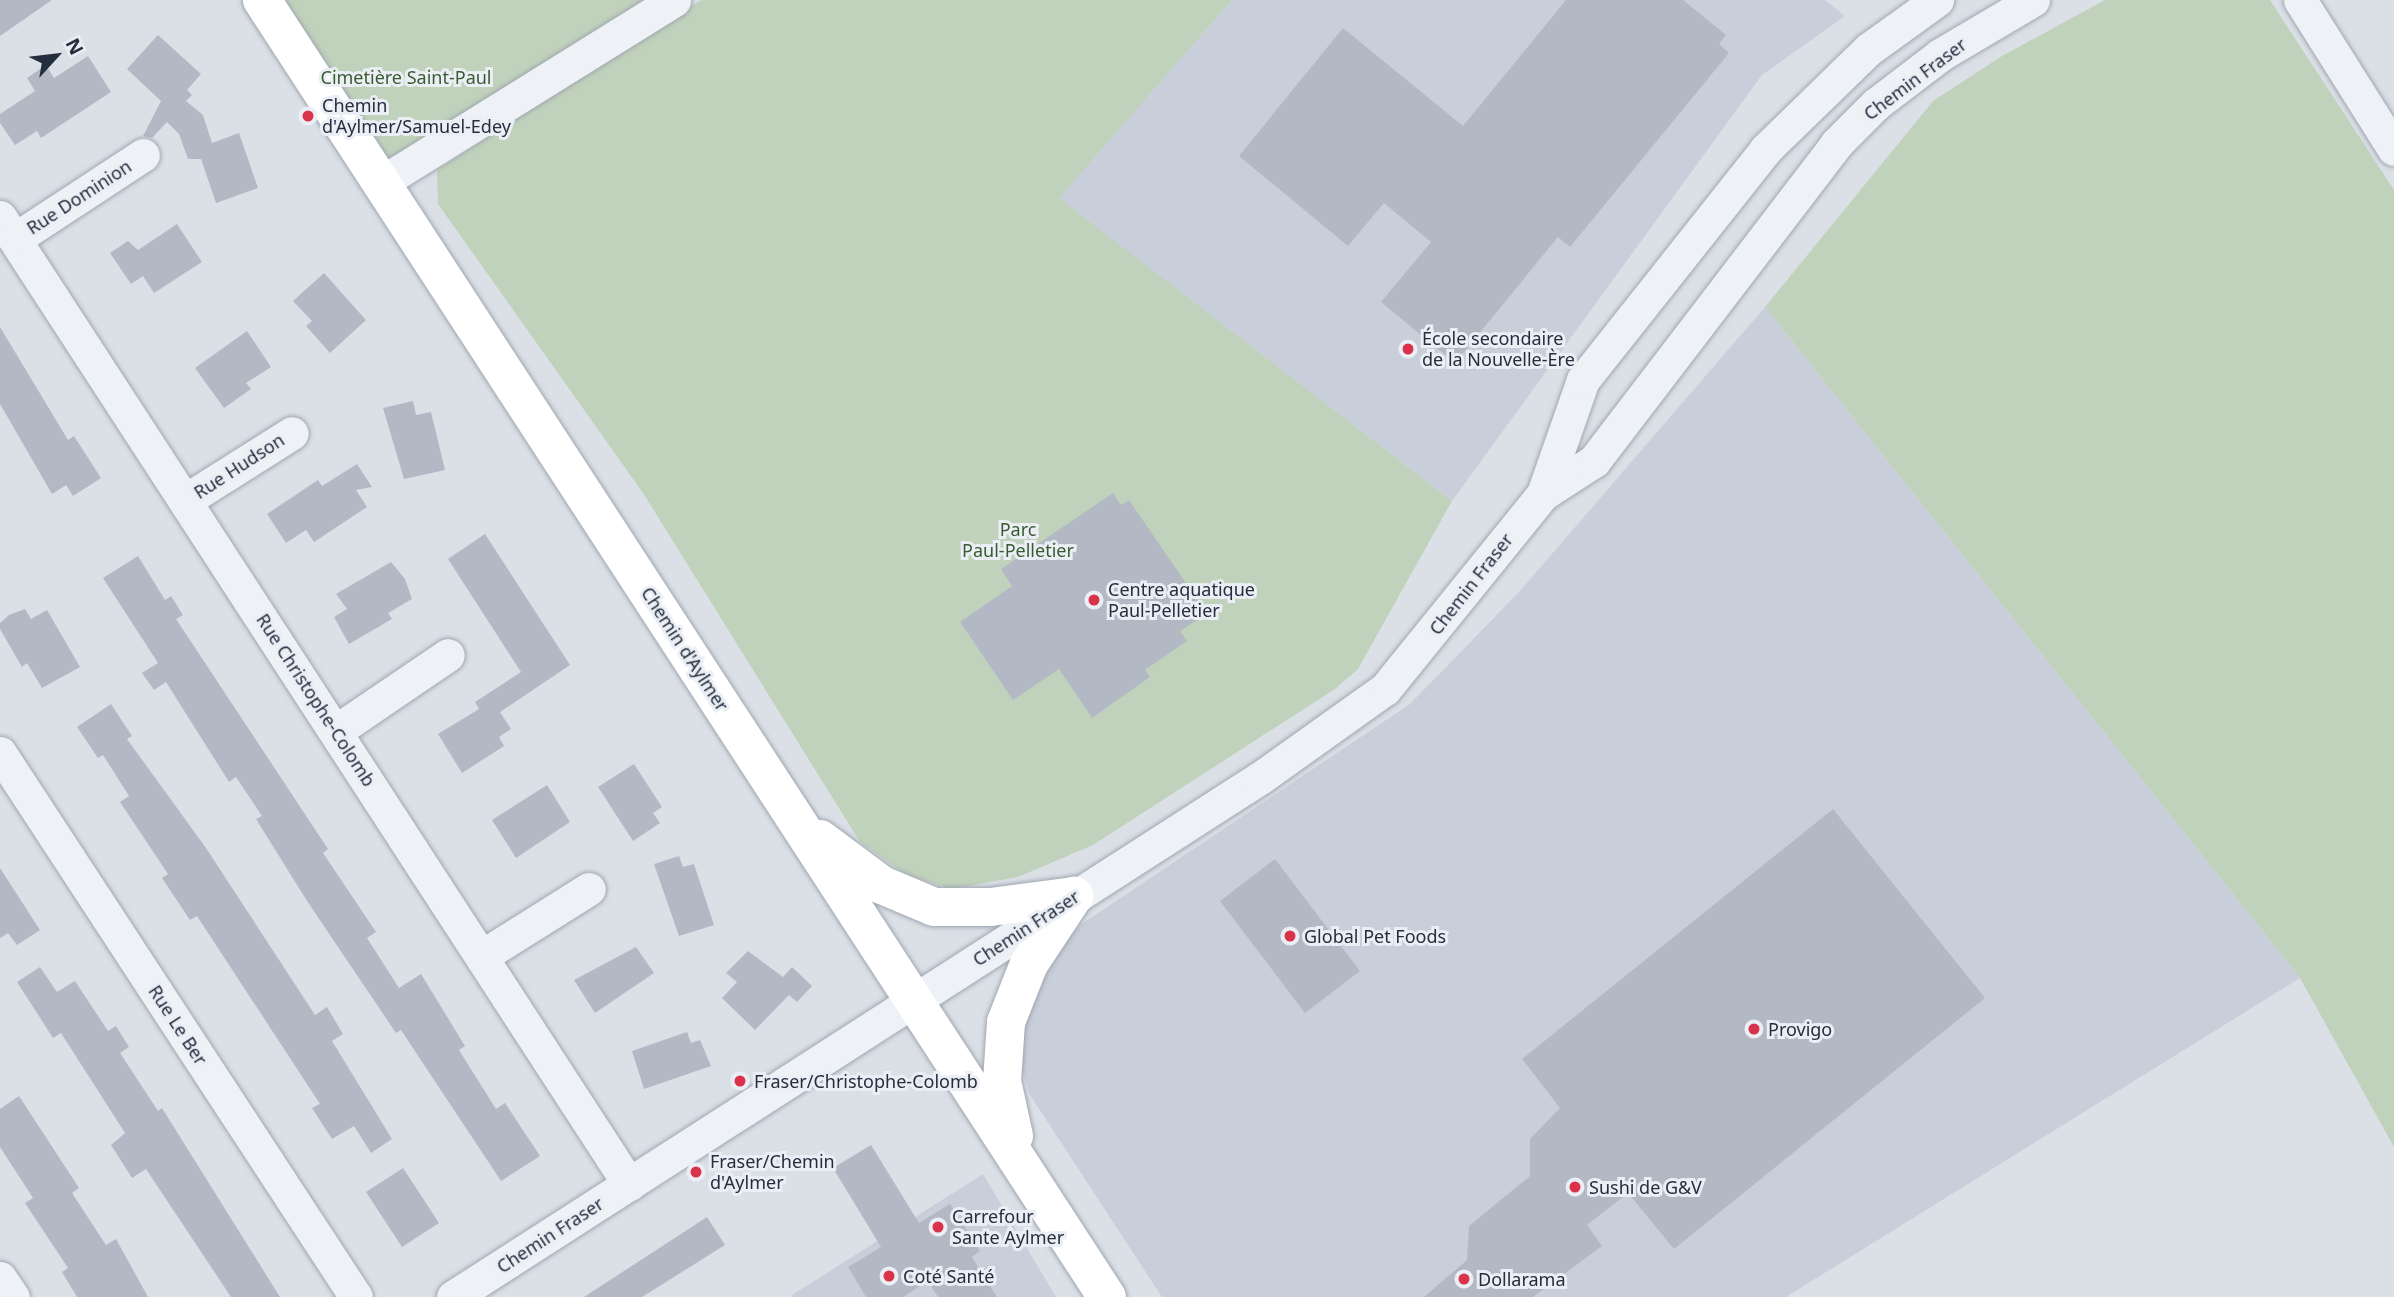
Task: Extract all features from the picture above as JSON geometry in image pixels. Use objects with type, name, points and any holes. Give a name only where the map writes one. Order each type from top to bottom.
[{"type":"main road","name":"Chemin d'Aylmer","points":[[262,0],[1107,1297]]},
{"type":"main road","points":[[793,816],[882,885],[934,907],[991,907],[1074,897]]},
{"type":"main road","points":[[1024,1169],[1002,1081],[1006,1022],[1029,964],[1074,897]]},
{"type":"street","points":[[382,182],[674,0]]},
{"type":"street","name":"Chemin Fraser","points":[[1542,494],[1583,380],[1765,150],[1869,49],[1937,0]]},
{"type":"street","name":"Chemin Fraser","points":[[453,1297],[1260,778],[1385,689],[1542,494],[1594,461],[1836,144],[1868,112],[1940,55],[2033,0]]},
{"type":"street","points":[[2300,0],[2394,149]]},
{"type":"street","name":"Rue Dominion","points":[[6,232],[143,155]]},
{"type":"street","name":"Rue Christophe-Colomb","points":[[6,232],[186,500],[629,1184]]},
{"type":"street","name":"Rue Hudson","points":[[186,500],[292,433]]},
{"type":"street","points":[[336,731],[448,656]]},
{"type":"street","name":"Rue Le Ber","points":[[0,754],[356,1297]]},
{"type":"street","points":[[482,956],[589,889]]},
{"type":"street","points":[[0,1278],[13,1297]]},
{"type":"shaded area","name":"École secondaire de la Nouvelle-Ère","points":[[1232,0],[1825,0],[1845,16],[1762,75],[1452,501],[1058,198]]},
{"type":"shaded area","points":[[1765,307],[2300,978],[1786,1297],[1162,1297],[1030,1095],[1021,1068],[1027,1004],[1050,954],[1083,923],[1410,704],[1520,591]]},
{"type":"shaded area","points":[[983,1174],[1056,1297],[793,1297],[792,1295]]},
{"type":"green space","name":"Cimetière Saint-Paul","points":[[262,0],[674,0],[382,182]]},
{"type":"green space","name":"Parc Paul-Pelletier","points":[[701,0],[1232,0],[1059,198],[1452,501],[1358,669],[1335,689],[1093,845],[1018,877],[951,889],[905,874],[860,842],[643,493],[438,204],[437,170]]},
{"type":"green space","points":[[2105,0],[2270,0],[2394,190],[2394,1147],[2300,978],[1765,307],[1933,101],[2002,56]]},
{"type":"building","points":[[0,0],[52,0],[0,36]]},
{"type":"building","points":[[1566,0],[1683,0],[1726,35],[1719,44],[1729,53],[1570,247],[1558,237],[1455,363],[1381,302],[1431,242],[1384,203],[1348,246],[1239,156],[1343,28],[1463,126]]},
{"type":"building","points":[[158,35],[201,74],[187,90],[192,95],[186,101],[203,115],[212,143],[239,133],[258,188],[216,203],[201,159],[188,159],[179,134],[167,122],[152,138],[143,136],[161,101],[127,69]]},
{"type":"building","points":[[88,56],[111,92],[41,138],[37,131],[15,145],[0,123],[0,114],[35,91],[27,78],[46,65],[54,78]]},
{"type":"building","points":[[177,224],[202,262],[154,293],[143,276],[131,284],[110,253],[128,241],[138,250]]},
{"type":"building","points":[[324,273],[366,320],[330,353],[306,326],[312,321],[293,301]]},
{"type":"building","points":[[0,327],[68,440],[74,436],[101,478],[73,496],[66,485],[52,494],[0,404]]},
{"type":"building","points":[[247,331],[271,367],[246,383],[251,389],[224,408],[195,368]]},
{"type":"building","points":[[413,401],[416,415],[431,412],[445,470],[404,479],[383,408]]},
{"type":"building","points":[[357,464],[372,487],[356,490],[367,507],[314,542],[306,530],[286,543],[267,514],[318,480],[322,486]]},
{"type":"building","name":"Centre aquatique Paul-Pelletier","points":[[1113,493],[1121,505],[1129,500],[1207,614],[1180,631],[1187,641],[1145,670],[1150,677],[1092,718],[1059,669],[1013,700],[960,622],[1012,586],[1001,569]]},
{"type":"building","points":[[485,534],[570,665],[500,712],[511,729],[499,737],[504,746],[462,773],[438,734],[479,709],[475,702],[521,672],[448,559]]},
{"type":"building","points":[[138,556],[165,600],[171,596],[183,615],[176,619],[328,849],[323,853],[376,932],[367,938],[399,988],[421,974],[465,1046],[459,1050],[496,1109],[505,1103],[540,1156],[501,1181],[401,1030],[396,1033],[307,901],[256,819],[262,816],[236,777],[229,782],[166,682],[154,690],[142,673],[158,663],[103,578]]},
{"type":"building","points":[[391,562],[405,579],[412,599],[388,613],[392,619],[349,644],[334,617],[347,609],[336,594]]},
{"type":"building","points":[[25,609],[31,619],[47,610],[80,667],[42,688],[27,663],[22,667],[0,629],[0,623],[9,615]]},
{"type":"building","points":[[111,704],[132,736],[127,739],[206,848],[315,1015],[327,1007],[343,1034],[332,1041],[392,1139],[371,1153],[354,1126],[332,1139],[312,1108],[320,1104],[197,916],[190,920],[162,878],[168,874],[120,802],[129,796],[103,755],[98,758],[77,727]]},
{"type":"building","points":[[634,764],[662,807],[653,813],[660,823],[633,841],[598,787]]},
{"type":"building","points":[[547,785],[570,822],[516,858],[492,820]]},
{"type":"building","name":"Provigo","points":[[1833,809],[1985,998],[1674,1249],[1628,1193],[1587,1225],[1602,1246],[1533,1297],[1424,1297],[1467,1260],[1469,1226],[1530,1176],[1530,1139],[1560,1108],[1522,1059]]},
{"type":"building","points":[[679,856],[683,867],[694,864],[714,925],[679,936],[654,864]]},
{"type":"building","name":"Global Pet Foods","points":[[1275,859],[1360,971],[1305,1013],[1220,901]]},
{"type":"building","points":[[0,868],[40,930],[17,945],[8,933],[0,938]]},
{"type":"building","points":[[636,947],[654,973],[595,1013],[574,980]]},
{"type":"building","points":[[748,951],[783,977],[792,967],[812,986],[797,1002],[789,995],[755,1030],[722,998],[737,982],[726,973]]},
{"type":"building","points":[[40,967],[57,992],[75,981],[108,1031],[116,1026],[129,1047],[120,1053],[158,1111],[162,1108],[280,1297],[231,1297],[146,1169],[132,1178],[111,1145],[125,1133],[61,1033],[53,1038],[17,982]]},
{"type":"building","points":[[687,1032],[691,1043],[700,1040],[711,1066],[644,1089],[632,1051]]},
{"type":"building","points":[[19,1096],[79,1188],[72,1193],[106,1245],[116,1239],[148,1297],[77,1297],[62,1272],[68,1268],[25,1203],[33,1198],[0,1147],[0,1109]]},
{"type":"building","name":"Carrefour Sante Aylmer","points":[[871,1145],[919,1223],[950,1204],[980,1251],[972,1257],[997,1297],[938,1297],[928,1281],[903,1297],[866,1297],[848,1267],[881,1247],[833,1168]]},
{"type":"building","points":[[403,1168],[439,1223],[402,1247],[366,1192]]},
{"type":"building","points":[[707,1217],[725,1245],[642,1297],[584,1297]]},
{"type":"place","name":"Chemin d'Aylmer/Samuel-Edey","points":[[308,116]]},
{"type":"place","name":"École secondaire de la Nouvelle-Ère","points":[[1408,349]]},
{"type":"place","name":"Centre aquatique Paul-Pelletier","points":[[1094,600]]},
{"type":"place","name":"Global Pet Foods","points":[[1290,936]]},
{"type":"place","name":"Provigo","points":[[1754,1029]]},
{"type":"place","name":"Fraser/Christophe-Colomb","points":[[740,1081]]},
{"type":"place","name":"Fraser/Chemin d'Aylmer","points":[[696,1172]]},
{"type":"place","name":"Sushi de G&V","points":[[1575,1187]]},
{"type":"place","name":"Carrefour Sante Aylmer","points":[[938,1227]]},
{"type":"place","name":"Coté Santé","points":[[889,1276]]},
{"type":"place","name":"Dollarama","points":[[1464,1279]]}]
